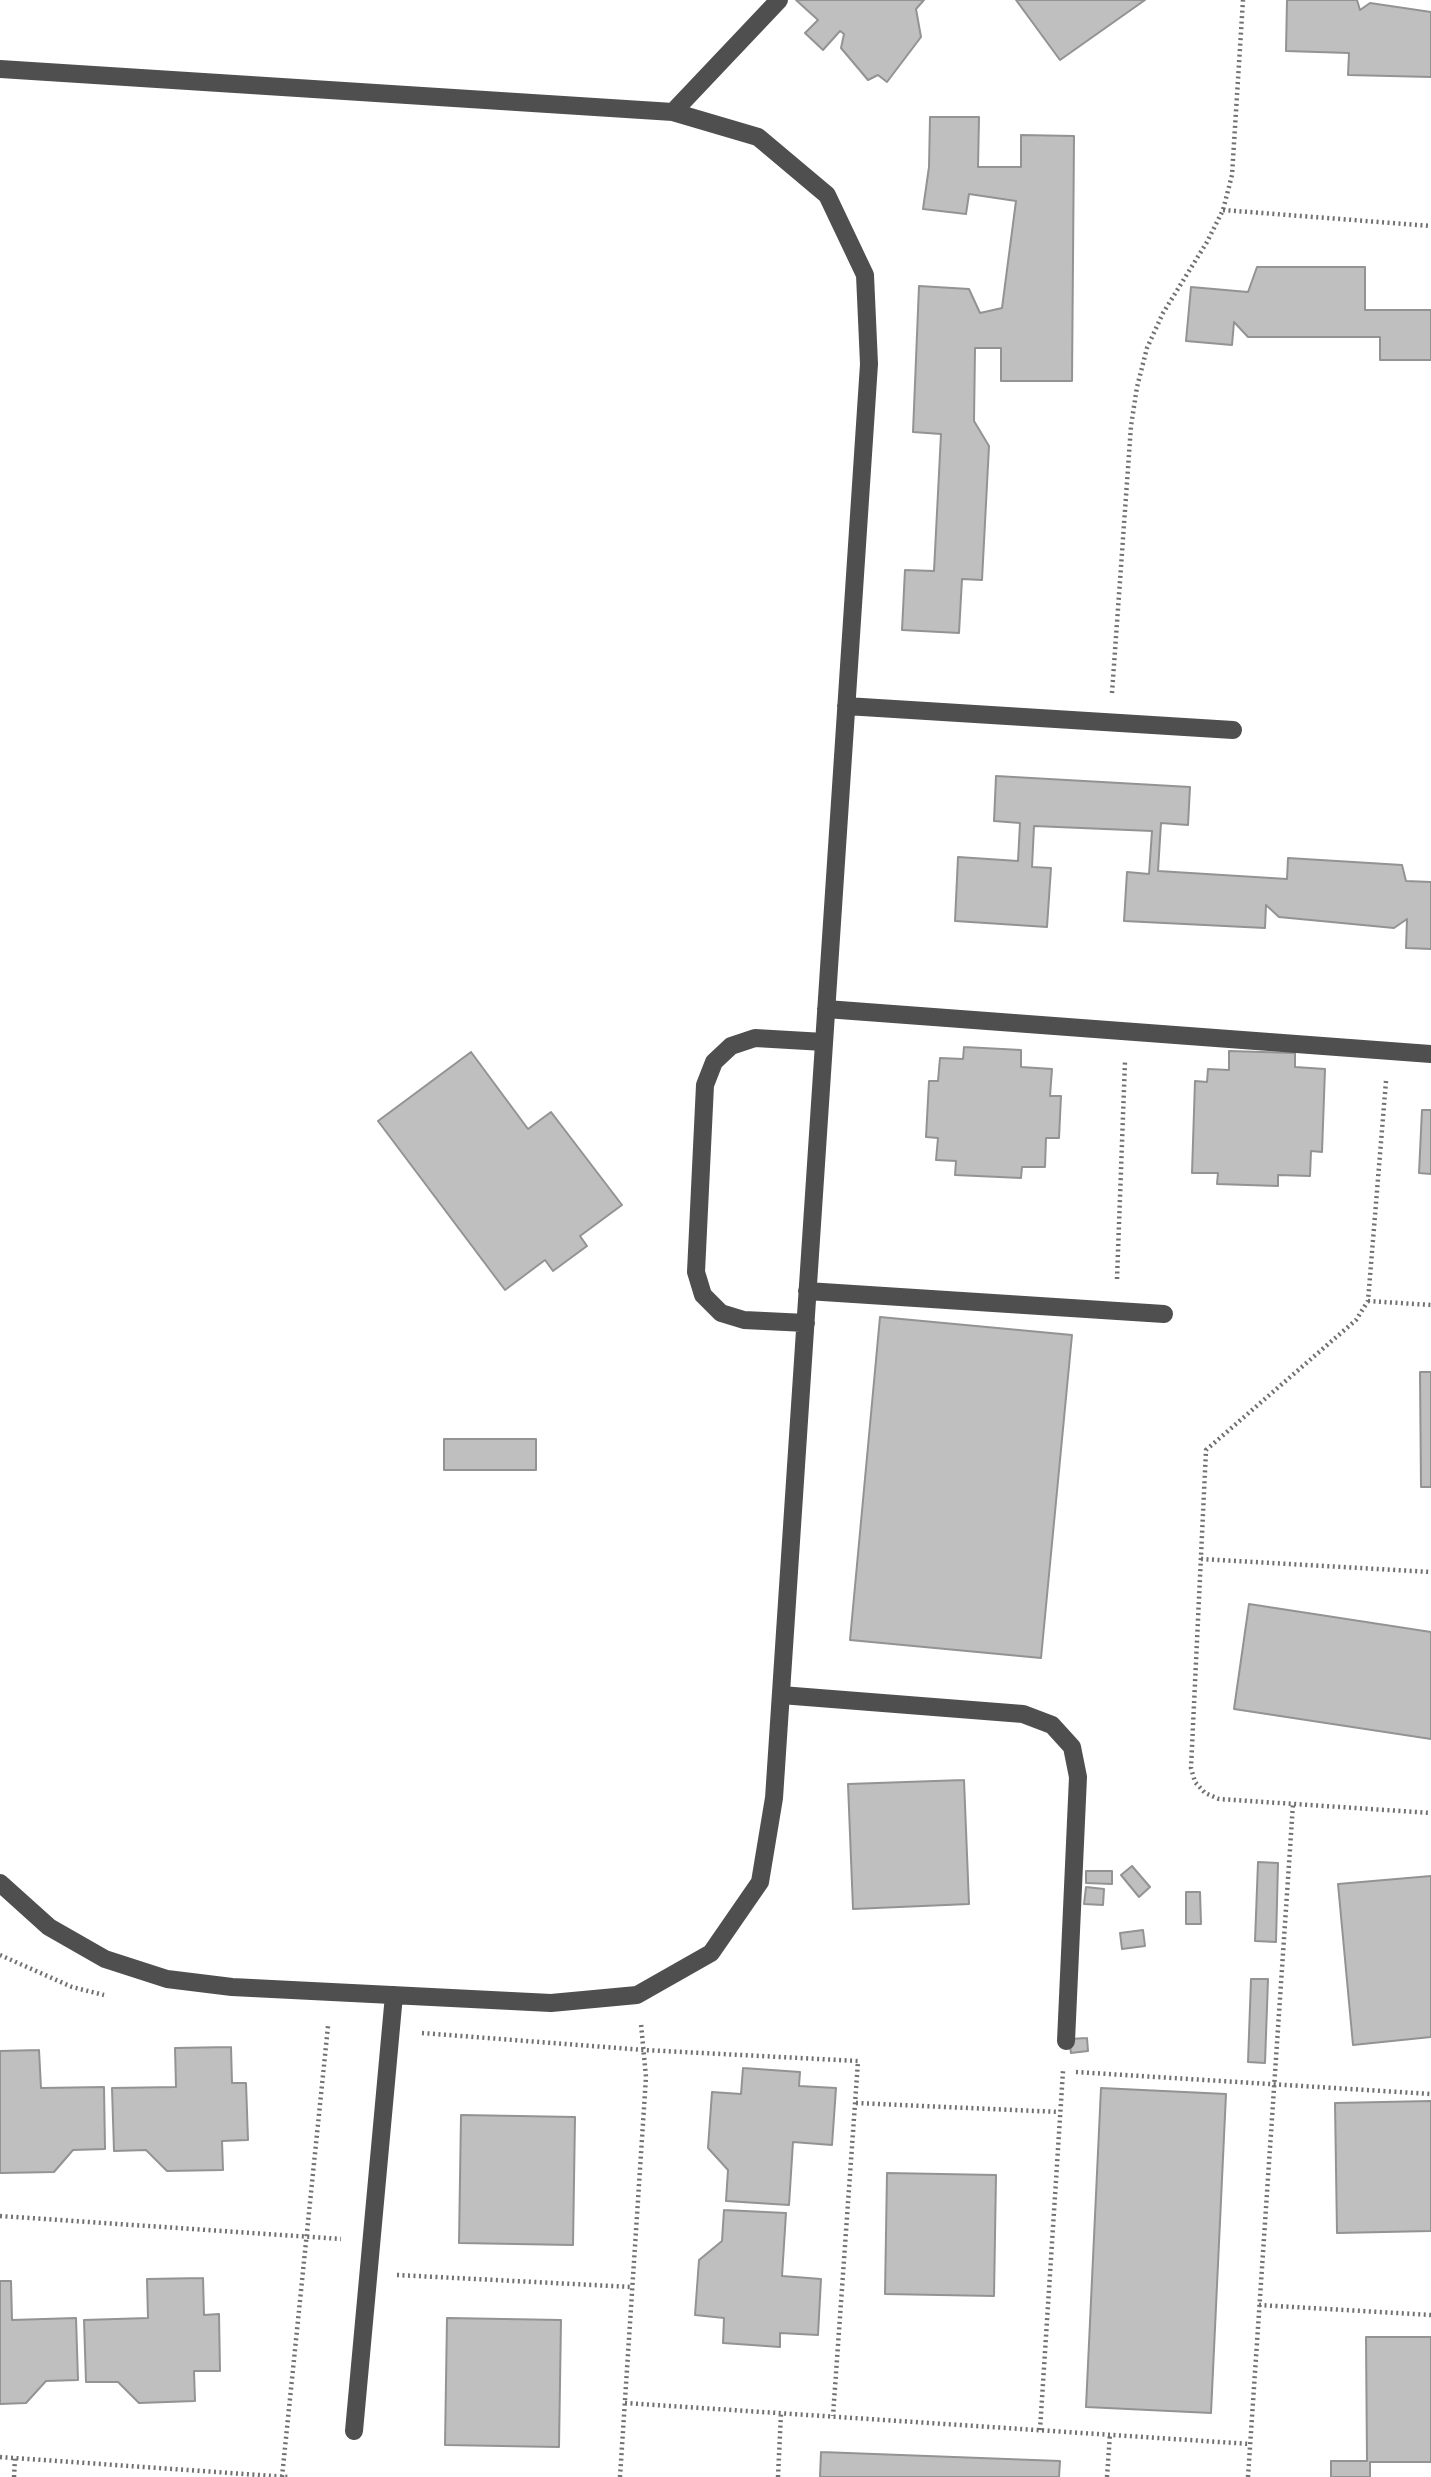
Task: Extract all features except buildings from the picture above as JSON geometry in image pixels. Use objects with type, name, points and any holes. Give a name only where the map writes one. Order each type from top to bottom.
[{"type":"street","points":[[673,112],[779,0]]},
{"type":"street","points":[[0,69],[673,112],[758,137],[827,195],[865,275],[869,364],[774,1798],[760,1882],[711,1953],[637,1996],[551,2003],[232,1987],[167,1979],[106,1959],[49,1927],[0,1883]]},
{"type":"street","points":[[846,706],[1233,730]]},
{"type":"street","points":[[826,1009],[1431,1054]]},
{"type":"street","points":[[806,1324],[744,1320],[720,1313],[703,1295],[696,1272],[705,1085],[714,1062],[731,1046],[755,1038],[824,1042]]},
{"type":"street","points":[[807,1291],[1164,1314]]},
{"type":"street","points":[[781,1695],[1023,1714],[1052,1725],[1072,1747],[1078,1777],[1066,2041]]},
{"type":"street","points":[[354,2431],[394,1996]]},
{"type":"path","points":[[1110,722],[1131,426],[1137,387],[1147,348],[1163,313],[1207,242],[1223,210],[1232,176],[1243,0]]},
{"type":"path","points":[[1223,210],[1431,226]]},
{"type":"path","points":[[1115,1310],[1127,1032]]},
{"type":"path","points":[[1388,1051],[1368,1301],[1356,1320],[1206,1450],[1191,1768],[1195,1782],[1205,1793],[1219,1799],[1431,1813]]},
{"type":"path","points":[[1368,1301],[1431,1305]]},
{"type":"path","points":[[1201,1559],[1431,1572]]},
{"type":"path","points":[[1248,2477],[1293,1804]]},
{"type":"path","points":[[620,2477],[646,2077],[637,1996]]},
{"type":"path","points":[[282,2477],[328,2026]]},
{"type":"path","points":[[1040,2430],[1059,2112],[1066,2041]]},
{"type":"path","points":[[644,2050],[858,2062],[833,2416]]},
{"type":"path","points":[[1063,2071],[1431,2094]]},
{"type":"path","points":[[856,2103],[1059,2112]]},
{"type":"path","points":[[0,2216],[371,2241]]},
{"type":"path","points":[[369,2273],[632,2287]]},
{"type":"path","points":[[1259,2305],[1431,2315]]},
{"type":"path","points":[[625,2403],[1250,2444]]},
{"type":"path","points":[[778,2477],[781,2413]]},
{"type":"path","points":[[1107,2477],[1110,2434]]},
{"type":"path","points":[[0,2457],[288,2477]]},
{"type":"path","points":[[15,2458],[15,2477]]}]
